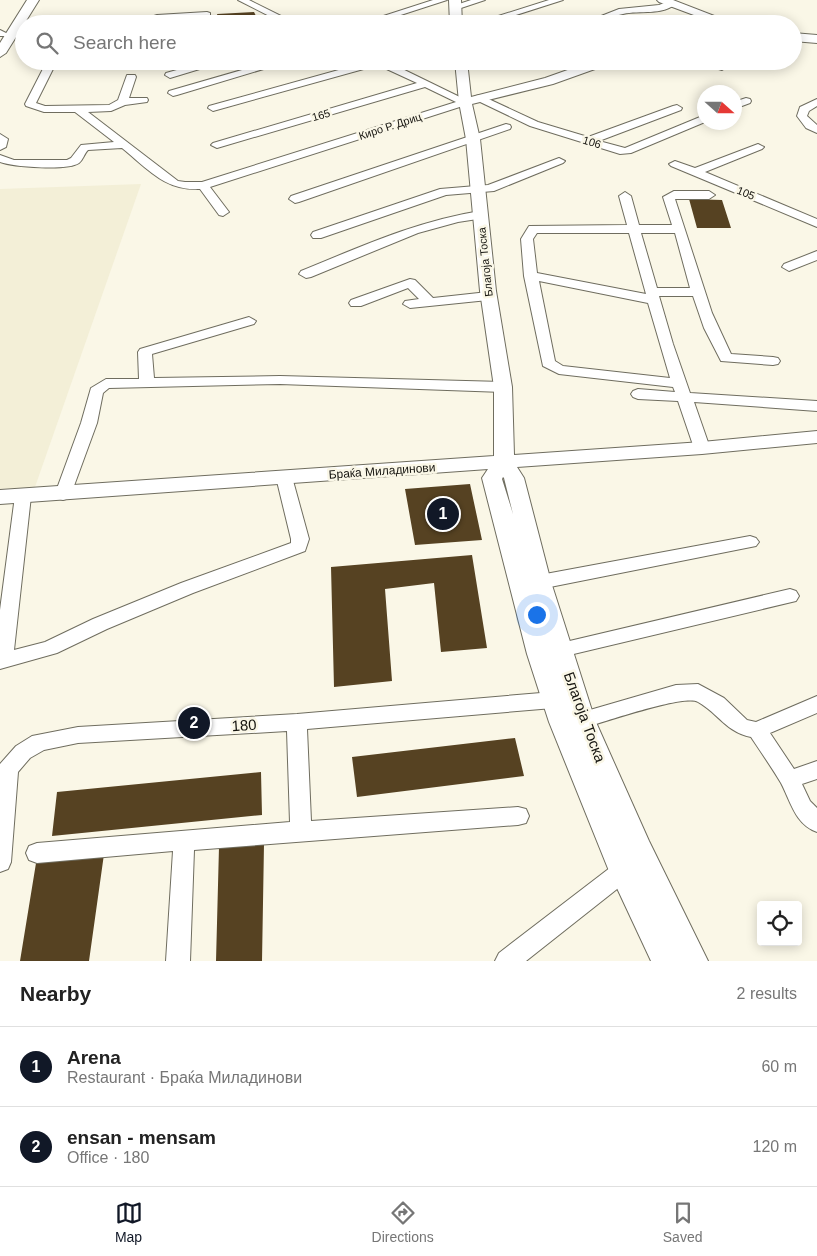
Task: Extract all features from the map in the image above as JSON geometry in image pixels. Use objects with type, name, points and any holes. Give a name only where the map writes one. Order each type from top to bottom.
[{"type":"street","points":[[1,36],[24,0]]},
{"type":"street","points":[[24,15],[33,0]]},
{"type":"street","points":[[242,0],[273,15]]},
{"type":"street","points":[[393,15],[442,0]]},
{"type":"street","points":[[455,4],[481,0]]},
{"type":"street","points":[[508,15],[559,0]]},
{"type":"street","points":[[611,15],[622,11],[661,8],[668,1],[705,15]]},
{"type":"street","points":[[207,15],[210,5]]},
{"type":"street","points":[[0,53],[15,29]]},
{"type":"street","points":[[802,38],[817,39]]},
{"type":"street","points":[[47,70],[30,104],[44,109],[111,108],[123,102],[143,100]]},
{"type":"street","points":[[170,75],[188,70]]},
{"type":"street","points":[[173,93],[254,70]]},
{"type":"street","points":[[212,108],[349,70]]},
{"type":"street","points":[[395,70],[426,84],[472,100]]},
{"type":"street","name":"Благоја Тоска","points":[[464,70],[472,100],[473,139],[488,296],[503,387],[504,462],[514,478],[540,582],[583,720],[638,847],[694,961]]},
{"type":"street","name":"Киро Р. Дриц","points":[[174,182],[185,186],[203,185],[472,100],[549,81],[580,70]]},
{"type":"street","points":[[123,102],[132,78]]},
{"type":"street","name":"165","points":[[217,145],[426,84]]},
{"type":"street","name":"106","points":[[472,100],[534,124],[626,151],[697,122]]},
{"type":"street","points":[[742,103],[746,101]]},
{"type":"street","points":[[815,126],[802,116],[804,109],[817,102]]},
{"type":"street","points":[[589,141],[677,108]]},
{"type":"street","points":[[78,109],[174,182]]},
{"type":"street","points":[[296,199],[506,128]]},
{"type":"street","points":[[0,137],[2,139],[0,147]]},
{"type":"street","points":[[0,158],[12,163],[69,163],[76,160],[85,147],[125,145]]},
{"type":"street","points":[[696,172],[758,147]]},
{"type":"street","points":[[317,236],[444,192],[478,190],[498,185],[559,161]]},
{"type":"street","name":"105","points":[[675,164],[817,223]]},
{"type":"street","points":[[203,185],[223,212]]},
{"type":"street","points":[[709,196],[674,195],[669,197],[717,344],[726,358],[773,361]]},
{"type":"street","points":[[625,196],[681,389],[702,448]]},
{"type":"street","points":[[306,274],[404,234],[462,217],[480,215]]},
{"type":"street","points":[[679,229],[533,229],[527,239],[531,276],[548,364],[559,370],[681,389],[817,406]]},
{"type":"street","points":[[789,267],[817,255]]},
{"type":"street","points":[[531,276],[653,296],[699,292]]},
{"type":"street","points":[[356,303],[410,283],[430,302]]},
{"type":"street","points":[[410,304],[488,296]]},
{"type":"street","points":[[147,383],[145,352],[249,321]]},
{"type":"street","points":[[63,494],[89,424],[96,391],[106,384],[280,380],[503,387]]},
{"type":"street","points":[[638,394],[681,389]]},
{"type":"street","name":"Браќа Миладинови","points":[[0,498],[702,448],[817,437]]},
{"type":"street","name":"Благоја Тоска","points":[[504,462],[492,478],[553,700],[622,871],[666,961]]},
{"type":"street","points":[[23,496],[2,661],[50,648],[100,624],[187,588],[300,547],[300,539],[284,477]]},
{"type":"street","points":[[540,582],[750,542]]},
{"type":"street","points":[[561,650],[790,596]]},
{"type":"street","points":[[583,720],[676,693],[698,692],[717,704],[741,727],[757,730],[817,704]]},
{"type":"street","name":"180","points":[[0,862],[8,769],[23,752],[39,742],[78,735],[297,722],[553,700]]},
{"type":"street","points":[[297,722],[301,831]]},
{"type":"street","points":[[757,730],[790,780],[802,807],[817,823]]},
{"type":"street","points":[[790,780],[817,770]]},
{"type":"street","points":[[37,853],[301,831],[518,816]]},
{"type":"street","points":[[178,961],[184,841]]},
{"type":"street","points":[[508,961],[622,871]]},
{"type":"shaded area","points":[[141,184],[35,487],[0,489],[0,189]]},
{"type":"building","points":[[254,12],[256,15],[217,15]]},
{"type":"building","points":[[689,199],[722,200],[731,228],[697,228]]},
{"type":"building","points":[[470,484],[482,540],[415,545],[405,489]]},
{"type":"building","points":[[472,555],[487,648],[441,652],[434,583],[385,589],[392,681],[334,687],[331,567]]},
{"type":"building","points":[[515,738],[524,776],[357,797],[352,757]]},
{"type":"building","points":[[261,772],[262,815],[52,836],[57,792]]},
{"type":"building","points":[[264,844],[262,961],[216,961],[219,847]]},
{"type":"building","points":[[105,847],[89,961],[20,961],[37,857]]},
{"type":"place","name":"Arena","points":[[443,514]]},
{"type":"place","name":"ensan - mensam","points":[[194,723]]}]
